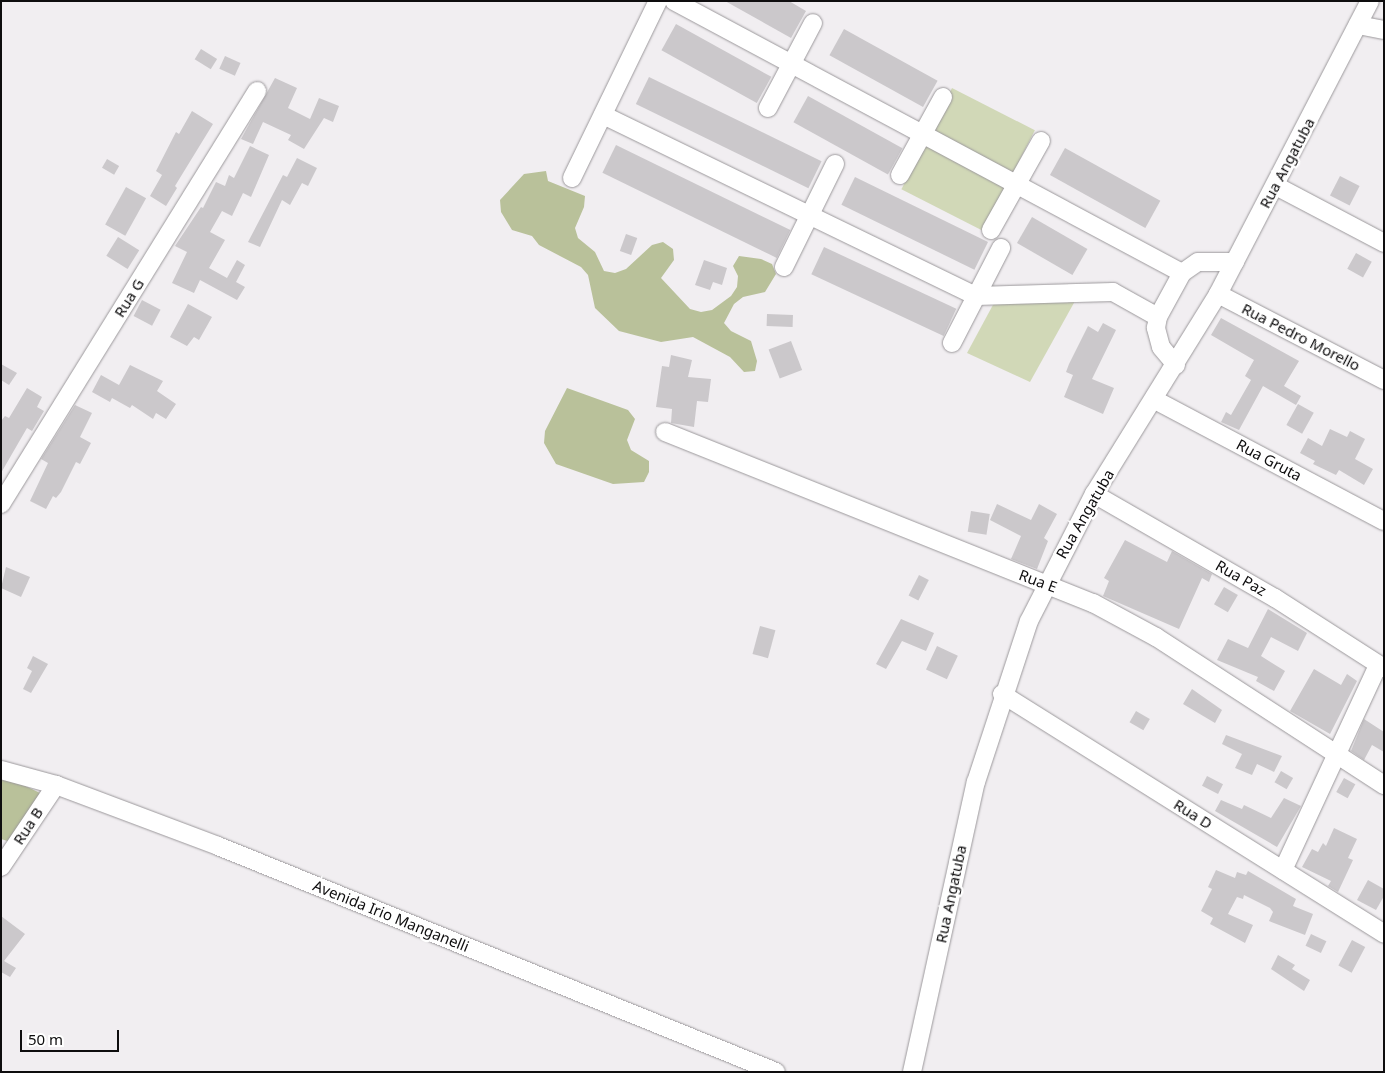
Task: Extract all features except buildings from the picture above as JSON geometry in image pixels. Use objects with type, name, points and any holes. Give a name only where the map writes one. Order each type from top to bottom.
[{"type":"street","points":[[572,178],[658,1]]},
{"type":"street","points":[[674,1],[922,136],[1182,273]]},
{"type":"street","name":"Rua Angatuba","points":[[912,1072],[976,782],[1002,694],[1047,582],[1094,494],[1155,400],[1218,294],[1276,186],[1370,1]]},
{"type":"street","points":[[768,108],[814,22]]},
{"type":"street","points":[[1358,25],[1384,30]]},
{"type":"street","name":"Rua G","points":[[1,504],[257,91]]},
{"type":"street","points":[[900,175],[943,97]]},
{"type":"street","points":[[603,115],[810,218],[976,296],[1112,292],[1158,317]]},
{"type":"street","points":[[991,230],[1041,141]]},
{"type":"street","points":[[784,267],[810,218],[835,164]]},
{"type":"street","points":[[1276,186],[1384,243]]},
{"type":"street","points":[[952,343],[1001,248]]},
{"type":"street","points":[[1176,365],[1158,339],[1158,317],[1182,273],[1198,262],[1235,262]]},
{"type":"street","name":"Rua Pedro Morello","points":[[1218,294],[1384,380]]},
{"type":"street","name":"Rua Gruta","points":[[1155,400],[1384,520]]},
{"type":"street","name":"Rua E","points":[[665,432],[1047,582],[1156,638],[1384,785]]},
{"type":"street","name":"Rua Paz","points":[[1094,494],[1267,593],[1381,666]]},
{"type":"street","points":[[1283,870],[1336,753],[1381,666]]},
{"type":"street","name":"Rua D","points":[[1002,694],[1384,934]]},
{"type":"street","name":"Avenida Irio Manganelli","points":[[1,770],[56,785],[218,846],[776,1072]]},
{"type":"street","name":"Rua B","points":[[1,867],[56,785]]},
{"type":"green space","points":[[952,88],[1035,130],[1013,174],[930,132]]},
{"type":"green space","points":[[925,143],[1008,185],[984,232],[901,189]]},
{"type":"green space","points":[[546,171],[548,181],[585,196],[584,207],[575,228],[578,238],[595,252],[604,271],[615,273],[626,269],[652,245],[663,242],[673,249],[674,260],[661,278],[690,309],[701,312],[712,310],[731,296],[737,287],[738,276],[733,266],[739,256],[761,259],[772,264],[776,274],[765,292],[743,297],[734,304],[724,323],[731,331],[751,341],[757,361],[755,371],[744,372],[730,357],[693,337],[661,342],[619,331],[595,308],[588,275],[581,267],[539,245],[532,236],[512,230],[501,212],[500,200],[524,174]]},
{"type":"green space","points":[[1075,301],[1030,382],[967,353],[994,303]]},
{"type":"green space","points":[[567,388],[628,410],[635,419],[627,440],[631,450],[649,461],[649,472],[644,482],[613,484],[556,464],[544,443],[545,431]]},
{"type":"green space","points":[[1,774],[40,793],[14,843],[1,839]]}]
